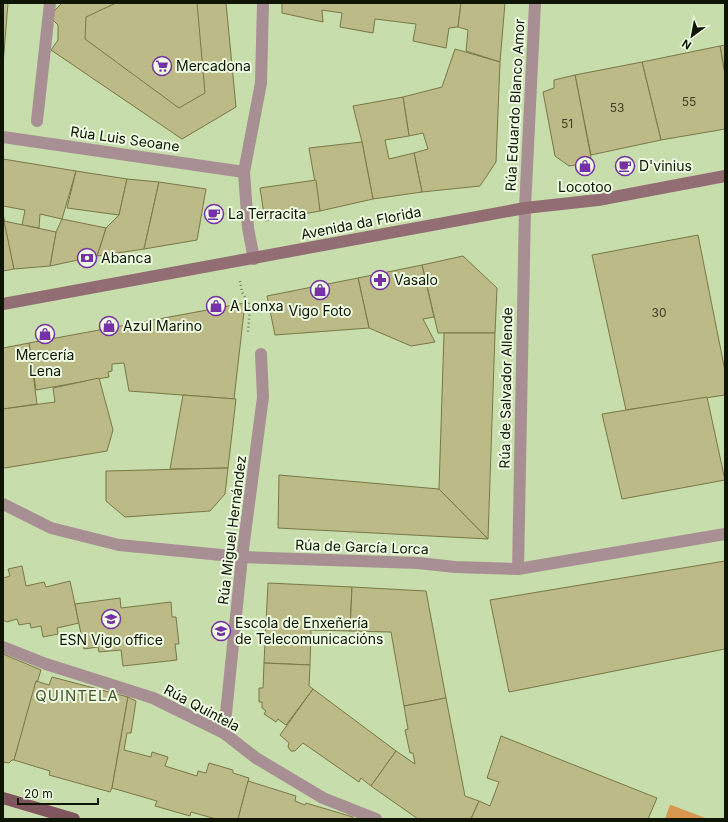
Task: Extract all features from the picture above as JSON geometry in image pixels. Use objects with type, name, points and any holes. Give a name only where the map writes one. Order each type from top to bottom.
[{"type":"main road","name":"Avenida da Florida","points":[[3,304],[525,208],[598,200],[725,176]]},
{"type":"main road","points":[[3,798],[74,819]]},
{"type":"street","points":[[37,121],[50,3]]},
{"type":"street","points":[[254,259],[248,228],[244,172],[261,83],[263,3]]},
{"type":"street","name":"Rúa Eduardo Blanco Amor","points":[[525,208],[535,3]]},
{"type":"street","name":"Rúa Luis Seoane","points":[[3,137],[244,172]]},
{"type":"street","name":"Rúa de Salvador Allende","points":[[518,568],[525,208]]},
{"type":"street","name":"Rúa Miguel Hernández","points":[[224,733],[242,557],[263,397],[261,354]]},
{"type":"street","name":"Rúa de García Lorca","points":[[3,504],[51,528],[119,545],[242,557],[418,563],[455,567],[518,568],[725,534]]},
{"type":"street","name":"Rúa Quintela","points":[[3,647],[46,664],[153,698],[224,733],[256,758],[323,798],[376,819]]},
{"type":"path","points":[[238,261],[242,292],[250,306],[248,332]]},
{"type":"shaded area","points":[[671,805],[708,819],[665,819]]},
{"type":"building","points":[[3,3],[8,3],[3,65]]},
{"type":"building","points":[[62,3],[226,3],[236,107],[182,139],[51,50],[58,40],[58,25],[49,16]]},
{"type":"building","name":"Mercadona","points":[[116,3],[197,3],[205,93],[179,108],[85,39],[86,17]]},
{"type":"building","points":[[282,3],[461,3],[458,27],[449,28],[446,48],[413,41],[416,24],[375,19],[373,33],[340,27],[342,13],[322,10],[323,22],[282,13]]},
{"type":"building","points":[[461,3],[505,3],[500,62],[466,51],[468,30],[458,27]]},
{"type":"building","points":[[725,45],[725,75],[720,46]]},
{"type":"building","points":[[720,46],[725,75],[725,129],[661,140],[642,62]]},
{"type":"building","points":[[455,49],[500,62],[496,162],[480,186],[422,192],[414,153],[428,149],[423,133],[409,136],[403,97],[442,87]]},
{"type":"building","points":[[642,62],[661,140],[591,155],[575,75]]},
{"type":"building","points":[[575,75],[591,157],[587,163],[569,166],[555,156],[543,92],[554,88],[554,80]]},
{"type":"building","points":[[403,97],[409,136],[385,140],[389,159],[414,153],[422,192],[373,199],[362,142],[353,106]]},
{"type":"building","points":[[362,142],[373,199],[320,211],[309,148]]},
{"type":"building","points":[[3,159],[76,171],[62,219],[40,214],[39,228],[22,225],[25,210],[3,206]]},
{"type":"building","points":[[76,171],[127,179],[119,215],[67,208]]},
{"type":"building","points":[[127,179],[159,182],[144,249],[97,256],[106,228],[119,215]]},
{"type":"building","points":[[316,180],[320,211],[265,221],[260,188]]},
{"type":"building","points":[[159,182],[206,189],[197,240],[144,249]]},
{"type":"building","points":[[3,213],[14,269],[3,271]]},
{"type":"building","points":[[62,219],[106,228],[97,256],[50,266],[56,232]]},
{"type":"building","points":[[4,221],[56,232],[50,266],[14,269]]},
{"type":"building","points":[[698,235],[725,371],[725,395],[626,410],[592,255]]},
{"type":"building","points":[[463,256],[497,288],[495,333],[438,333],[422,265]]},
{"type":"building","points":[[422,265],[434,317],[423,319],[435,342],[411,346],[369,328],[358,278]]},
{"type":"building","points":[[358,278],[369,328],[275,335],[267,296]]},
{"type":"building","points":[[245,303],[234,399],[129,391],[124,363],[112,364],[112,371],[108,372],[109,377],[36,390],[29,343]]},
{"type":"building","points":[[444,333],[495,333],[488,539],[439,489]]},
{"type":"building","points":[[29,343],[37,404],[3,409],[3,348]]},
{"type":"building","points":[[99,378],[113,430],[107,451],[5,468],[3,467],[3,409],[55,402],[53,388]]},
{"type":"building","points":[[183,395],[236,399],[228,468],[170,469]]},
{"type":"building","points":[[707,397],[725,480],[622,499],[602,414]]},
{"type":"building","points":[[228,468],[225,494],[210,511],[125,517],[106,501],[106,471]]},
{"type":"building","points":[[279,475],[439,489],[488,539],[278,528]]},
{"type":"building","points":[[725,561],[725,649],[509,692],[490,600]]},
{"type":"building","points":[[22,566],[26,586],[44,582],[46,587],[70,581],[79,623],[57,628],[58,634],[43,637],[41,626],[31,628],[30,623],[19,625],[17,619],[7,622],[3,620],[3,578],[10,576],[8,569]]},
{"type":"building","points":[[268,583],[352,587],[350,631],[311,630],[310,665],[264,663]]},
{"type":"building","points":[[352,587],[426,591],[446,698],[404,706],[391,632],[350,631]]},
{"type":"building","points":[[120,598],[121,608],[171,602],[172,617],[176,617],[179,644],[175,644],[177,660],[123,666],[121,650],[99,652],[98,647],[84,649],[75,604]]},
{"type":"building","points":[[3,654],[41,670],[14,760],[9,763],[3,762]]},
{"type":"building","points":[[264,663],[310,665],[309,686],[313,689],[286,725],[278,719],[276,722],[264,714],[266,711],[262,708],[262,702],[259,702],[259,688],[263,688]]},
{"type":"building","points":[[52,677],[128,697],[112,788],[110,792],[49,775],[50,771],[14,760],[36,681],[49,685]]},
{"type":"building","points":[[313,689],[396,751],[371,786],[361,778],[359,782],[303,743],[295,751],[291,751],[288,747],[289,743],[280,735]]},
{"type":"building","points":[[128,697],[136,701],[131,733],[127,733],[124,750],[151,757],[152,752],[168,757],[165,766],[197,776],[198,771],[206,773],[209,763],[233,770],[233,773],[249,778],[238,819],[216,819],[191,812],[190,816],[155,806],[157,801],[112,788]]},
{"type":"building","points":[[446,698],[465,796],[479,801],[471,819],[418,819],[371,786],[396,751],[415,764],[413,753],[410,753],[405,730],[408,729],[404,706]]},
{"type":"building","points":[[501,736],[657,798],[648,819],[471,819],[479,801],[490,806],[499,782],[487,778]]},
{"type":"building","points":[[248,781],[296,796],[295,801],[305,805],[306,803],[353,817],[352,819],[238,819]]},
{"type":"place","name":"Mercadona","points":[[162,66]]},
{"type":"place","name":"Locotoo","points":[[585,166]]},
{"type":"place","name":"D'vinius","points":[[625,166]]},
{"type":"place","name":"La Terracita","points":[[214,214]]},
{"type":"place","name":"Abanca","points":[[87,258]]},
{"type":"place","name":"Vasalo","points":[[380,280]]},
{"type":"place","name":"Vigo Foto","points":[[320,290]]},
{"type":"place","name":"A Lonxa","points":[[216,306]]},
{"type":"place","name":"Azul Marino","points":[[109,326]]},
{"type":"place","name":"Mercería Lena","points":[[45,334]]},
{"type":"place","name":"ESN Vigo office","points":[[111,619]]},
{"type":"place","name":"Escola de Enxeñería de Telecomunicacións","points":[[221,631]]},
{"type":"district","name":"QUINTELA","points":[[77,696]]}]
